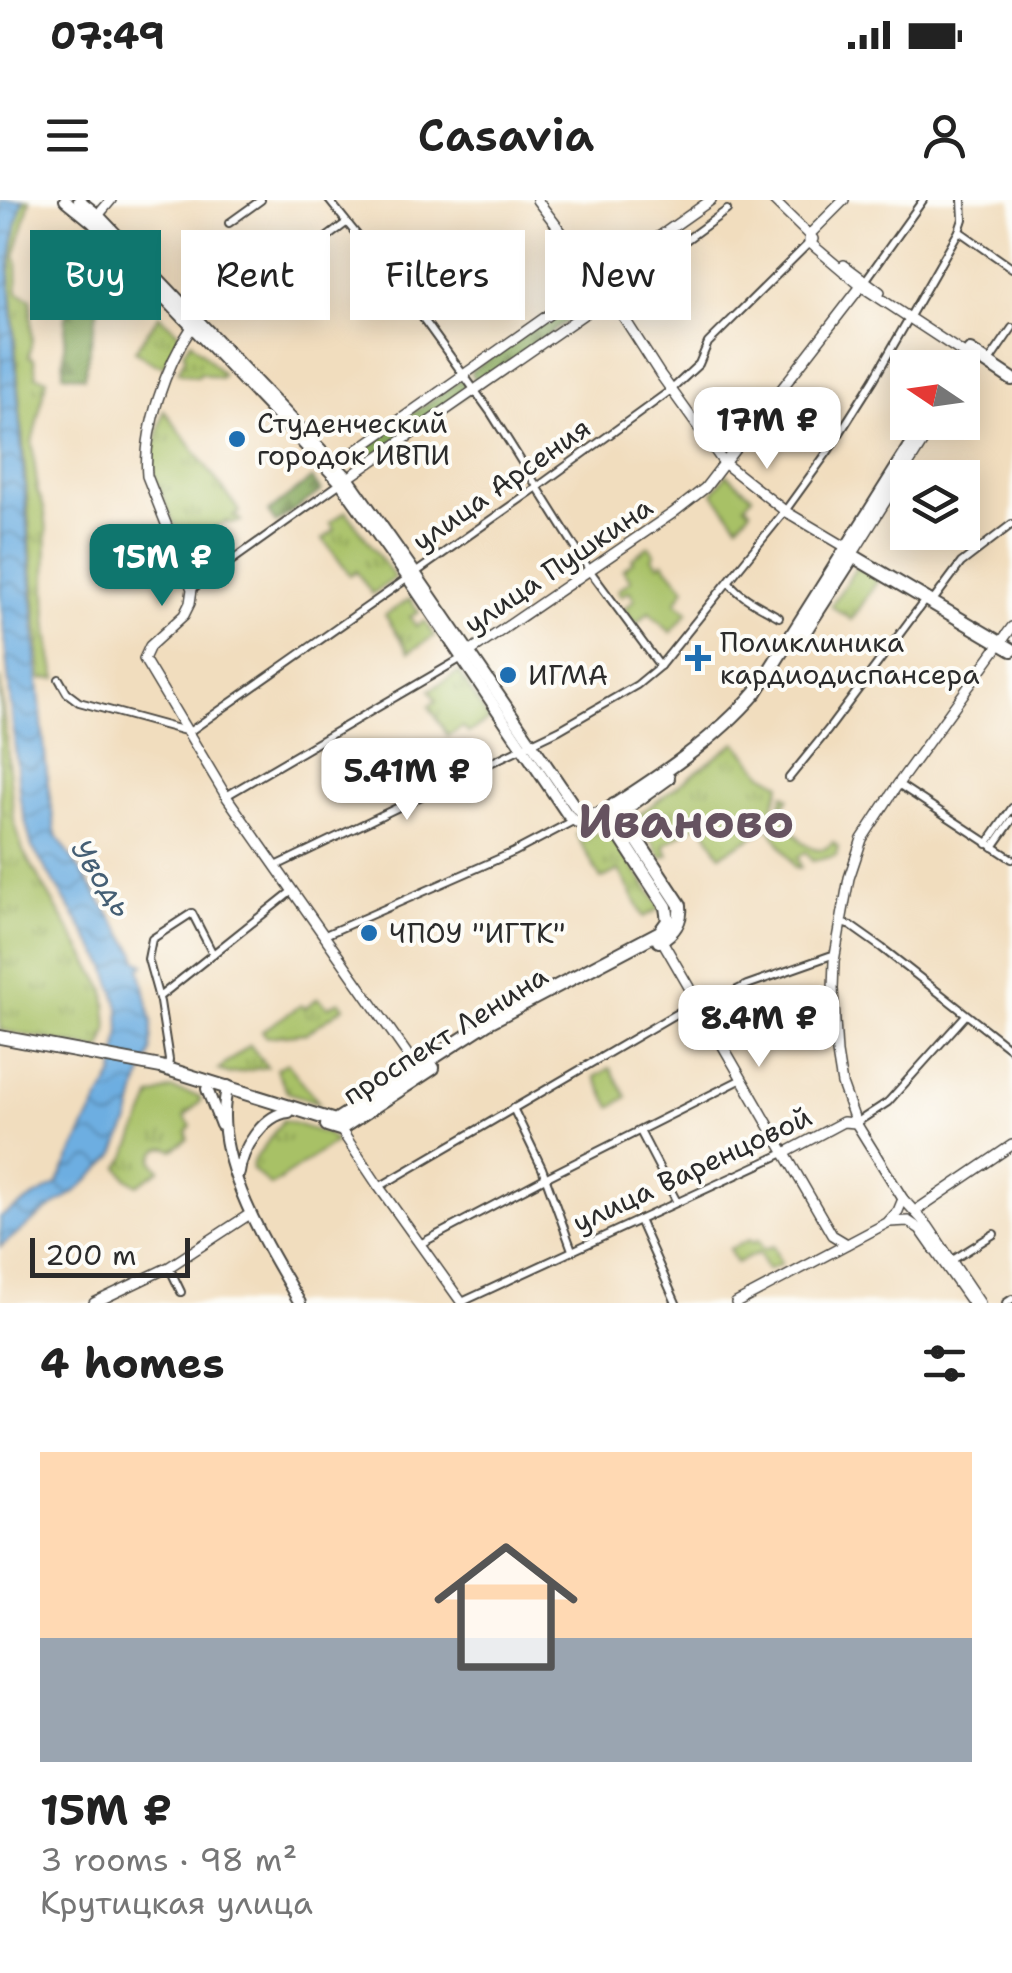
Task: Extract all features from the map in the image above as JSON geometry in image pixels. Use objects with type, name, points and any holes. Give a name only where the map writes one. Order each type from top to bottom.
[{"type":"highway","points":[[980,363],[1012,382]]},
{"type":"highway","points":[[908,460],[917,440]]},
{"type":"highway","points":[[616,811],[686,766],[753,707],[802,636],[890,490]]},
{"type":"highway","points":[[852,552],[1007,643]]},
{"type":"highway","points":[[616,811],[680,905],[676,926],[660,936]]},
{"type":"highway","points":[[616,811],[626,845],[668,912],[660,936]]},
{"type":"highway","name":"проспект Ленина","points":[[338,1125],[487,1022],[660,936]]},
{"type":"highway","name":"проспект Ленина","points":[[0,1040],[162,1070],[338,1125],[512,1018],[660,936]]},
{"type":"highway","name":"проспект Ленина","points":[[162,1070],[207,1089],[227,1091],[338,1125]]},
{"type":"main road","points":[[65,200],[93,217]]},
{"type":"main road","points":[[79,200],[344,481],[579,820],[614,835],[626,845]]},
{"type":"main road","points":[[196,324],[336,465],[344,481]]},
{"type":"main road","points":[[579,820],[598,825],[616,811]]},
{"type":"main road","points":[[207,1089],[250,1214],[300,1303]]},
{"type":"main road","points":[[227,1091],[223,1122],[227,1142]]},
{"type":"main road","points":[[241,1189],[240,1164],[245,1148],[274,1118],[289,1112]]},
{"type":"street","points":[[93,217],[107,200]]},
{"type":"street","points":[[229,223],[260,200]]},
{"type":"street","points":[[329,200],[414,306],[491,412],[590,571],[660,666]]},
{"type":"street","points":[[668,230],[712,200]]},
{"type":"street","points":[[773,200],[810,239],[863,283],[960,350]]},
{"type":"street","name":"улица Арсения","points":[[189,732],[671,390],[699,364],[708,343],[848,200]]},
{"type":"street","name":"улица Пушкина","points":[[226,796],[466,656],[674,513],[704,488],[923,200]]},
{"type":"street","points":[[274,866],[578,720],[638,685],[660,666],[785,512],[847,422],[959,231],[962,200]]},
{"type":"street","points":[[540,201],[562,230]]},
{"type":"street","points":[[691,236],[727,210]]},
{"type":"street","points":[[330,236],[346,223]]},
{"type":"street","points":[[959,231],[1012,268]]},
{"type":"street","points":[[336,465],[545,316]]},
{"type":"street","points":[[192,589],[576,320]]},
{"type":"street","points":[[626,320],[724,463],[785,512],[852,552]]},
{"type":"street","points":[[196,324],[168,369],[146,459],[147,476],[192,589],[190,603],[184,614],[150,646],[144,659],[226,796],[417,1068]]},
{"type":"street","points":[[980,353],[1012,328]]},
{"type":"street","points":[[908,460],[922,440]]},
{"type":"street","points":[[789,778],[931,598],[961,564],[1012,524]]},
{"type":"street","points":[[729,582],[779,617]]},
{"type":"street","points":[[980,1303],[902,1199],[856,1123],[842,1084],[833,989],[840,923],[857,848],[898,784],[1007,643],[1012,627]]},
{"type":"street","points":[[59,679],[67,693],[80,702],[189,732]]},
{"type":"street","points":[[898,784],[1012,859]]},
{"type":"street","points":[[990,846],[1012,808]]},
{"type":"street","points":[[324,936],[579,820]]},
{"type":"street","points":[[990,846],[1012,820]]},
{"type":"street","points":[[159,997],[292,891]]},
{"type":"street","points":[[162,1070],[169,1060],[159,997],[148,959],[152,939],[192,913],[213,954]]},
{"type":"street","points":[[840,923],[851,926],[882,948],[1012,1050]]},
{"type":"street","points":[[660,936],[832,1235],[847,1244]]},
{"type":"street","points":[[378,1187],[698,1005],[835,954]]},
{"type":"street","name":"улица Варенцовой","points":[[462,1303],[838,1125],[856,1123],[888,1102],[966,1015]]},
{"type":"street","points":[[420,1244],[742,1080]]},
{"type":"street","points":[[838,1125],[849,1106]]},
{"type":"street","points":[[514,1108],[572,1250]]},
{"type":"street","points":[[338,1125],[462,1303]]},
{"type":"street","points":[[640,1131],[677,1202]]},
{"type":"street","points":[[915,1212],[1012,1145]]},
{"type":"street","points":[[736,1303],[887,1223],[902,1199]]},
{"type":"street","points":[[94,1303],[169,1267],[250,1214]]},
{"type":"street","points":[[639,1220],[676,1303]]},
{"type":"street","points":[[887,1223],[904,1221],[920,1228],[972,1303]]},
{"type":"street","points":[[951,1261],[994,1234]]},
{"type":"street","points":[[820,1258],[830,1250],[832,1235]]},
{"type":"street","points":[[169,1267],[181,1292]]},
{"type":"green space","points":[[23,200],[30,200],[15,257],[18,292],[30,298],[29,357],[34,359],[36,376],[47,379],[32,443],[46,526],[47,623],[57,678],[41,679],[10,272]]},
{"type":"green space","points":[[161,317],[179,333],[179,342],[163,366],[135,351]]},
{"type":"green space","points":[[545,319],[569,320],[478,385],[470,372]]},
{"type":"green space","points":[[66,320],[95,320],[84,377],[63,374]]},
{"type":"green space","points":[[191,341],[223,375],[220,378],[178,372]]},
{"type":"green space","points":[[465,376],[473,390],[362,465],[354,455]]},
{"type":"green space","points":[[164,410],[240,512],[232,518],[237,516],[241,521],[226,523],[228,520],[209,531],[187,532],[180,539],[151,460]]},
{"type":"green space","points":[[727,474],[752,496],[745,505],[751,510],[738,524],[713,493]]},
{"type":"green space","points":[[312,478],[321,491],[276,523],[268,512]]},
{"type":"green space","points":[[346,511],[395,578],[372,594],[356,571],[350,575],[323,539],[335,530],[330,523]]},
{"type":"green space","points":[[649,546],[655,554],[652,558],[659,565],[663,562],[685,588],[676,602],[688,612],[671,633],[649,612],[635,625],[624,609],[635,599],[629,591],[621,596],[618,590],[631,580],[623,570]]},
{"type":"green space","points":[[857,566],[878,580],[852,620],[831,606]]},
{"type":"green space","points":[[410,599],[419,612],[410,617],[416,626],[425,621],[434,636],[409,652],[385,615]]},
{"type":"green space","points":[[459,672],[489,720],[468,733],[463,727],[448,736],[429,706],[436,701],[430,690]]},
{"type":"green space","points":[[0,677],[14,820],[23,851],[105,990],[108,1030],[101,1050],[0,1030]]},
{"type":"green space","points":[[736,742],[763,774],[781,784],[765,830],[720,855],[701,822],[664,845],[669,855],[662,858],[640,822],[640,814]]},
{"type":"green space","points":[[784,794],[789,798],[779,812],[796,835],[818,850],[833,842],[838,847],[836,856],[812,861],[806,852],[798,857],[801,868],[795,867],[771,830]]},
{"type":"green space","points":[[579,830],[613,837],[661,908],[644,917],[619,870],[601,879],[576,834]]},
{"type":"green space","points":[[318,998],[328,1007],[339,1001],[344,1007],[307,1033],[266,1037],[262,1031],[301,1005],[305,1008]]},
{"type":"green space","points":[[250,1045],[267,1067],[230,1074],[218,1070]]},
{"type":"green space","points":[[287,1063],[319,1103],[287,1092],[276,1069]]},
{"type":"green space","points":[[610,1068],[627,1097],[611,1107],[595,1077]]},
{"type":"green space","points":[[171,1089],[199,1096],[201,1101],[184,1117],[191,1126],[188,1139],[173,1150],[157,1151],[153,1161],[160,1170],[137,1185],[119,1167],[152,1096]]},
{"type":"green space","points":[[283,1120],[327,1134],[336,1141],[271,1186],[252,1169],[253,1162]]},
{"type":"green space","points":[[758,1240],[763,1250],[773,1246],[781,1264],[767,1270],[759,1253],[736,1263],[729,1249]]},
{"type":"water","name":"Уводь","points":[[0,200],[23,200],[9,269],[38,682],[55,829],[137,960],[145,964],[140,968],[152,1023],[151,1053],[114,1156],[79,1189],[0,1247],[0,1217],[57,1184],[114,1074],[120,1030],[119,1007],[106,966],[32,847],[20,799],[0,592]]},
{"type":"place","name":"Студенческий городок ИВПИ","points":[[237,439]]},
{"type":"place","name":"Поликлиника кардиодиспансера","points":[[698,658]]},
{"type":"place","name":"ИГМА","points":[[508,675]]},
{"type":"place","name":"ЧПОУ \"ИГТК\"","points":[[369,933]]},
{"type":"district","name":"Иваново","points":[[686,821]]}]
